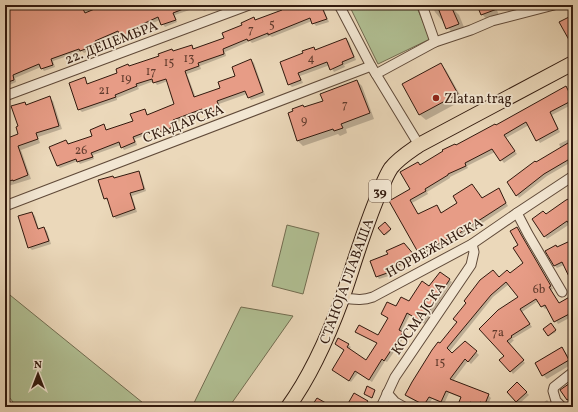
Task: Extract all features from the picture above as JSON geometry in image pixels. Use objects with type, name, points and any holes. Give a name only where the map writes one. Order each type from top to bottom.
[{"type":"main road","name":"СТАНОЈА ГЛАВАША","points":[[288,407],[310,372],[333,323],[372,210],[387,174],[398,160],[419,145],[573,63]]},
{"type":"street","name":"22. ДЕЦЕМБРА","points":[[5,96],[249,5]]},
{"type":"street","points":[[339,5],[371,66],[419,145]]},
{"type":"street","points":[[422,5],[435,42]]},
{"type":"street","points":[[376,74],[435,42],[492,21],[554,5]]},
{"type":"street","name":"СКАДАРСКА","points":[[5,206],[371,66]]},
{"type":"street","name":"НОРВЕЖАНСКА","points":[[342,298],[356,300],[373,297],[472,244],[573,176]]},
{"type":"street","points":[[517,213],[562,292]]},
{"type":"street","name":"КОСМАЈСКА","points":[[381,407],[395,377],[471,265],[474,252],[472,244]]},
{"type":"street","points":[[562,407],[556,400],[552,391],[554,387],[573,372]]},
{"type":"street","points":[[387,393],[395,402],[404,407]]},
{"type":"green space","points":[[349,5],[416,5],[430,39],[378,64]]},
{"type":"green space","points":[[287,225],[319,233],[303,294],[272,286]]},
{"type":"green space","points":[[5,291],[148,407],[17,407],[5,392]]},
{"type":"green space","points":[[241,307],[293,316],[229,407],[192,407]]},
{"type":"building","points":[[5,5],[77,5],[79,9],[82,7],[85,13],[104,5],[191,6],[173,13],[176,20],[161,25],[158,17],[134,28],[136,33],[121,39],[118,31],[95,41],[96,45],[80,51],[79,49],[51,59],[53,65],[41,69],[39,64],[13,75],[14,80],[5,83]]},
{"type":"building","points":[[286,5],[321,5],[327,19],[312,24],[310,18],[268,35],[268,33],[248,41],[247,39],[223,49],[224,54],[198,63],[199,66],[185,71],[194,97],[220,88],[218,82],[235,76],[232,67],[251,59],[263,92],[248,98],[245,91],[217,101],[220,109],[205,115],[202,109],[173,120],[175,126],[161,132],[159,127],[133,137],[135,142],[121,148],[119,142],[91,153],[93,157],[77,162],[76,159],[57,166],[49,147],[66,140],[68,144],[92,136],[90,130],[104,124],[106,130],[133,121],[130,114],[145,109],[147,115],[174,104],[166,79],[153,83],[152,79],[136,84],[137,86],[115,95],[116,97],[78,110],[69,83],[85,77],[87,84],[117,73],[116,69],[128,64],[129,66],[159,56],[158,54],[172,49],[173,51],[192,45],[193,49],[224,38],[222,33],[242,25],[241,23],[254,17],[255,20],[282,10],[281,7]]},
{"type":"building","points":[[437,5],[445,5],[446,7],[451,6],[459,24],[446,29]]},
{"type":"building","points":[[477,5],[505,5],[505,6],[481,15]]},
{"type":"building","points":[[573,15],[573,47],[559,22]]},
{"type":"building","points":[[346,38],[354,57],[342,62],[343,64],[330,70],[327,62],[298,73],[301,80],[288,85],[280,62],[303,53],[302,51],[314,47],[315,50]]},
{"type":"building","points":[[441,63],[458,94],[419,115],[402,84]]},
{"type":"building","points":[[357,80],[370,113],[341,124],[343,128],[334,131],[333,129],[297,141],[288,113],[293,111],[292,109],[303,105],[304,107],[323,101],[320,94]]},
{"type":"building","points":[[566,86],[573,100],[550,112],[558,129],[536,141],[526,122],[504,135],[515,151],[500,161],[492,149],[465,163],[466,166],[448,174],[425,189],[426,191],[410,200],[418,214],[437,205],[441,213],[457,203],[453,196],[472,184],[482,198],[499,188],[506,203],[461,232],[419,254],[389,201],[410,189],[400,172],[418,162],[420,165],[443,151],[442,150],[455,144],[456,145],[495,124],[496,125]]},
{"type":"building","points":[[50,96],[59,126],[36,133],[38,139],[18,146],[28,175],[13,181],[5,182],[5,139],[18,134],[16,127],[18,126],[11,106],[25,102],[26,105]]},
{"type":"building","points":[[573,140],[573,157],[544,174],[516,196],[507,182],[535,161],[536,162]]},
{"type":"building","points":[[139,171],[144,189],[130,193],[135,209],[113,217],[107,198],[104,199],[98,180],[113,176],[114,178]]},
{"type":"building","points":[[573,197],[573,230],[567,221],[544,237],[532,219],[543,211],[546,214]]},
{"type":"building","points":[[32,212],[38,229],[44,227],[49,241],[28,248],[18,216]]},
{"type":"building","points":[[385,222],[391,229],[384,235],[378,228]]},
{"type":"building","points":[[517,227],[551,286],[549,287],[559,303],[573,295],[573,312],[554,322],[545,305],[541,307],[536,299],[520,309],[530,324],[511,336],[512,337],[507,341],[524,360],[510,372],[499,360],[504,356],[479,329],[498,310],[518,297],[506,282],[491,295],[447,348],[452,353],[465,341],[477,351],[468,362],[465,359],[450,379],[489,394],[485,404],[480,402],[478,406],[470,402],[468,407],[457,407],[461,397],[446,391],[441,402],[429,397],[424,405],[405,395],[432,350],[438,342],[440,343],[457,322],[453,319],[466,303],[464,301],[480,280],[493,270],[499,277],[507,270],[510,273],[523,263],[513,248],[518,245],[510,231]]},
{"type":"building","points":[[570,241],[573,247],[573,285],[562,262],[554,266],[545,251],[556,245],[557,247]]},
{"type":"building","points":[[404,243],[415,256],[388,269],[390,272],[376,277],[370,261],[388,254],[386,251]]},
{"type":"building","points":[[440,272],[450,279],[422,322],[407,313],[399,330],[403,332],[384,361],[382,359],[369,380],[355,371],[349,381],[332,370],[344,350],[335,344],[338,338],[349,344],[347,347],[366,360],[377,343],[355,332],[359,325],[378,335],[388,318],[381,314],[387,302],[396,306],[401,297],[409,301],[422,281],[429,286]]},
{"type":"building","points":[[551,323],[556,330],[548,336],[543,329]]},
{"type":"building","points":[[562,347],[569,360],[542,376],[535,363]]},
{"type":"building","points":[[573,381],[573,396],[567,400],[560,390]]},
{"type":"building","points":[[517,382],[527,392],[516,402],[507,392]]},
{"type":"building","points":[[367,386],[375,390],[372,398],[364,394]]},
{"type":"building","points":[[354,393],[368,401],[364,407],[346,407]]},
{"type":"building","points":[[317,398],[333,407],[311,407]]},
{"type":"place","name":"Zlatan trag","points":[[436,98]]}]
